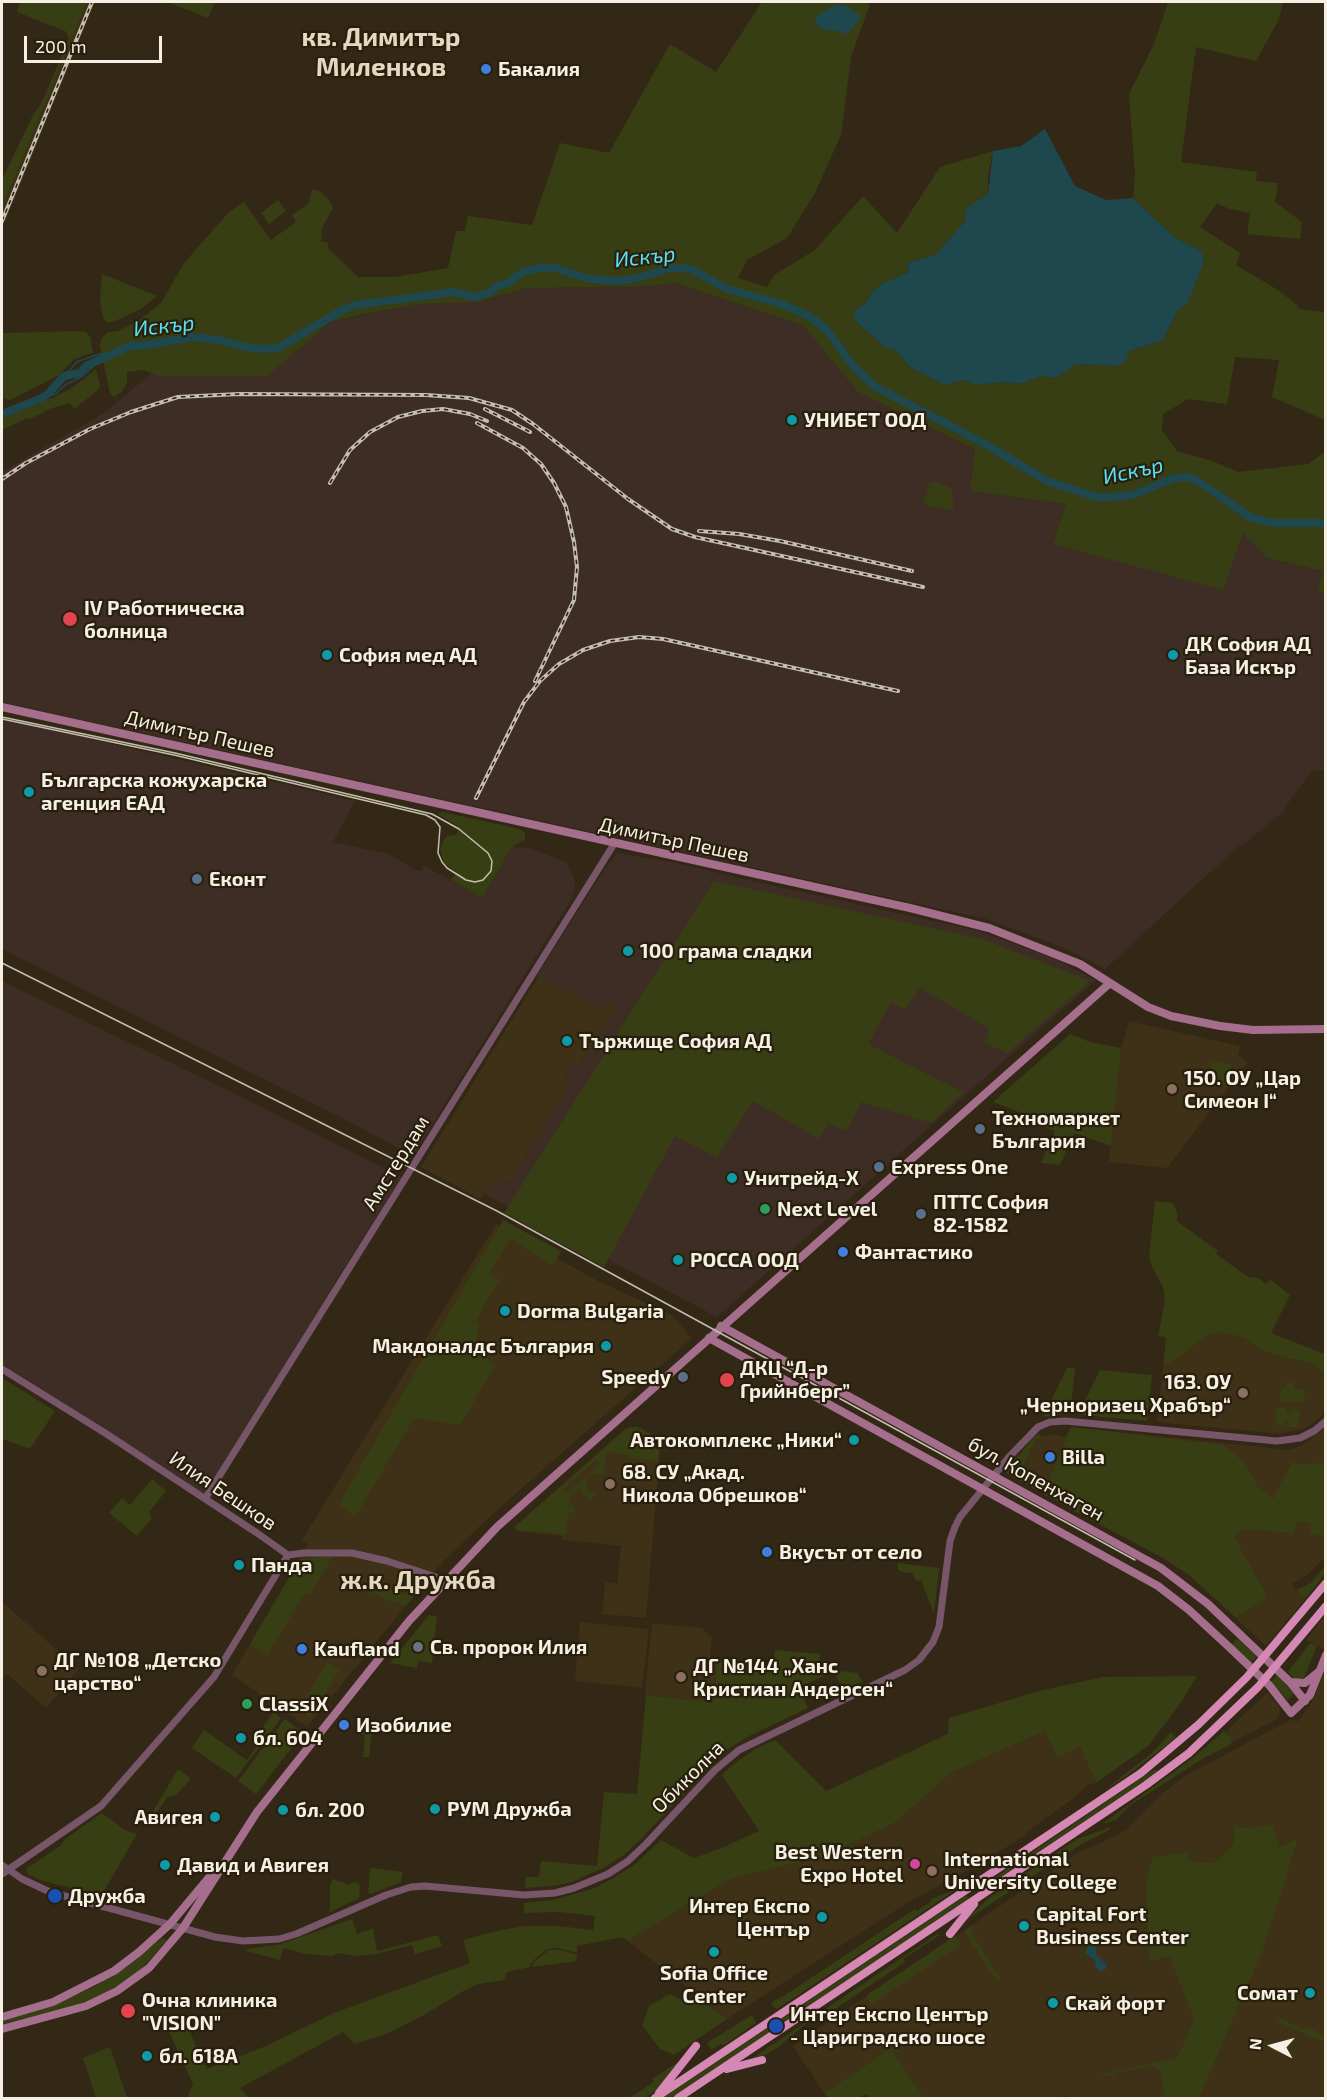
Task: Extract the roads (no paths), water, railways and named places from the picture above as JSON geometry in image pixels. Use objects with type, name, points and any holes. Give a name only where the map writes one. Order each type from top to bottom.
[{"type":"highway","points":[[655,2098],[1141,1773],[1179,1742],[1247,1677],[1325,1583]]},
{"type":"highway","points":[[678,2098],[1146,1785],[1189,1753],[1258,1687],[1326,1606]]},
{"type":"highway","points":[[950,1934],[984,1894]]},
{"type":"highway","points":[[655,2098],[696,2046]]},
{"type":"highway","points":[[718,2072],[762,2060]]},
{"type":"main road","name":"Димитър Пешев","points":[[2,707],[910,908],[988,928],[1080,964],[1148,1007],[1171,1016],[1254,1030],[1326,1029]]},
{"type":"main road","points":[[2,2029],[74,2010],[108,1996],[149,1968],[183,1928],[257,1812],[409,1621],[445,1580],[497,1527],[1110,983]]},
{"type":"main road","name":"бул. Копенхаген","points":[[709,1338],[1142,1576],[1174,1598],[1269,1685],[1291,1713],[1305,1701],[1290,1682],[1208,1604],[1176,1578],[1150,1561],[721,1326]]},
{"type":"main road","points":[[1305,1701],[1326,1655]]},
{"type":"main road","points":[[1290,1682],[1307,1682],[1320,1669]]},
{"type":"main road","points":[[2,2017],[53,2002],[97,1981],[139,1952],[170,1924],[237,1842]]},
{"type":"street","name":"Амстердам","points":[[205,1499],[614,844]]},
{"type":"street","name":"Илия Бешков","points":[[2,1369],[105,1433],[288,1555],[352,1552],[445,1580]]},
{"type":"street","name":"Обиколна","points":[[2,1865],[5,1872],[50,1892],[183,1928],[243,1941],[279,1939],[400,1889],[411,1887],[425,1886],[524,1895],[574,1888],[608,1874],[628,1861],[715,1770],[739,1750],[905,1670],[919,1660],[933,1642],[941,1621],[950,1541],[954,1528],[960,1517],[994,1475],[1038,1427],[1050,1422],[1065,1421],[1277,1441],[1300,1438],[1314,1431],[1326,1421]]},
{"type":"street","points":[[5,1872],[95,1810],[123,1781],[214,1677],[288,1555]]},
{"type":"water","points":[[837,4],[844,5],[859,14],[860,19],[847,34],[821,29],[814,21],[816,16]]},
{"type":"water","points":[[1045,129],[1075,186],[1106,200],[1133,198],[1175,238],[1201,251],[1204,262],[1187,304],[1178,310],[1163,340],[1129,351],[1126,361],[1116,366],[1077,364],[1055,378],[1041,376],[1021,384],[1006,382],[975,385],[964,380],[945,385],[910,367],[896,351],[884,347],[857,322],[853,315],[855,310],[867,302],[870,295],[881,284],[909,272],[907,263],[935,255],[966,220],[966,208],[988,194],[993,151],[1021,146]]},
{"type":"water","points":[[1089,1945],[1096,1946],[1096,1955],[1107,1965],[1106,1969],[1100,1971],[1096,1968],[1095,1960],[1085,1953]]},
{"type":"waterway","name":"Искър","points":[[2,414],[42,398],[64,376],[80,373],[86,366],[130,346],[192,337],[218,340],[249,348],[278,348],[344,309],[355,305],[454,292],[479,296],[508,283],[523,272],[538,268],[555,268],[590,279],[615,281],[634,279],[670,268],[680,268],[691,269],[727,289],[779,303],[809,316],[826,329],[853,366],[874,386],[987,445],[1047,481],[1096,497],[1114,497],[1133,495],[1174,478],[1188,477],[1198,481],[1250,517],[1272,523],[1326,523]]},
{"type":"waterway","points":[[64,376],[77,362],[96,355],[118,351]]},
{"type":"waterway","points":[[44,397],[56,394],[65,385],[83,376],[103,358]]},
{"type":"tram line","points":[[2,717],[175,753],[432,814],[459,829],[488,853],[492,861],[491,871],[483,880],[475,882],[466,880],[447,868],[438,853],[440,827],[435,820],[426,815],[174,755],[2,719]]},
{"type":"tram line","points":[[2,963],[497,1211],[1135,1560]]},
{"type":"railway","points":[[2,221],[92,2]]},
{"type":"railway","points":[[2,479],[26,463],[90,429],[131,412],[178,397],[239,394],[426,395],[469,398],[512,410],[628,499],[672,529],[695,537],[923,587]]},
{"type":"railway","points":[[330,483],[350,450],[370,432],[398,417],[443,409],[470,414],[487,421]]},
{"type":"railway","points":[[485,409],[530,432]]},
{"type":"railway","points":[[477,423],[523,448],[541,464],[566,507],[574,542],[577,567],[574,600],[535,681]]},
{"type":"railway","points":[[699,531],[739,534],[780,541],[912,571]]},
{"type":"railway","points":[[476,798],[524,702],[540,681],[559,664],[583,650],[610,641],[639,637],[663,639],[898,691]]},
{"type":"place","name":"Бакалия","points":[[486,69]]},
{"type":"place","name":"УНИБЕТ ООД","points":[[792,420]]},
{"type":"place","name":"IV Работническа болница","points":[[70,619]]},
{"type":"place","name":"София мед АД","points":[[327,655]]},
{"type":"place","name":"ДК София АД База Искър","points":[[1173,655]]},
{"type":"place","name":"Българска кожухарска агенция ЕАД","points":[[29,792]]},
{"type":"place","name":"Еконт","points":[[197,879]]},
{"type":"place","name":"100 грама сладки","points":[[628,951]]},
{"type":"place","name":"Тържище София АД","points":[[567,1041]]},
{"type":"place","name":"150. ОУ „Цар Симеон I“","points":[[1172,1089]]},
{"type":"place","name":"Техномаркет България","points":[[980,1129]]},
{"type":"place","name":"Express One","points":[[879,1167]]},
{"type":"place","name":"Унитрейд-Х","points":[[732,1178]]},
{"type":"place","name":"Next Level","points":[[765,1209]]},
{"type":"place","name":"ПТТС София 82-1582","points":[[921,1214]]},
{"type":"place","name":"Фантастико","points":[[843,1252]]},
{"type":"place","name":"РОССА ООД","points":[[678,1260]]},
{"type":"place","name":"Dorma Bulgaria","points":[[505,1311]]},
{"type":"place","name":"Макдоналдс България","points":[[606,1346]]},
{"type":"place","name":"Speedy","points":[[683,1377]]},
{"type":"place","name":"ДКЦ “Д-р Грийнберг”","points":[[727,1380]]},
{"type":"place","name":"163. ОУ „Черноризец Храбър“","points":[[1243,1393]]},
{"type":"place","name":"Автокомплекс „Ники“","points":[[854,1440]]},
{"type":"place","name":"Billa","points":[[1050,1457]]},
{"type":"place","name":"68. СУ „Акад. Никола Обрешков“","points":[[610,1484]]},
{"type":"place","name":"Вкусът от село","points":[[767,1552]]},
{"type":"place","name":"Панда","points":[[239,1565]]},
{"type":"place","name":"Св. пророк Илия","points":[[418,1647]]},
{"type":"place","name":"Kaufland","points":[[302,1649]]},
{"type":"place","name":"ДГ №108 „Детско царство“","points":[[42,1671]]},
{"type":"place","name":"ДГ №144 „Ханс Кристиан Андерсен“","points":[[681,1677]]},
{"type":"place","name":"ClassiX","points":[[247,1704]]},
{"type":"place","name":"Изобилие","points":[[344,1725]]},
{"type":"place","name":"бл. 604","points":[[241,1738]]},
{"type":"place","name":"РУМ Дружба","points":[[435,1809]]},
{"type":"place","name":"бл. 200","points":[[283,1810]]},
{"type":"place","name":"Авигея","points":[[215,1817]]},
{"type":"place","name":"Best Western Expo Hotel","points":[[915,1864]]},
{"type":"place","name":"Давид и Авигея","points":[[165,1865]]},
{"type":"place","name":"International University College","points":[[932,1871]]},
{"type":"place","name":"Дружба","points":[[55,1896]]},
{"type":"place","name":"Интер Експо Център","points":[[822,1917]]},
{"type":"place","name":"Capital Fort Business Center","points":[[1024,1926]]},
{"type":"place","name":"Sofia Office Center","points":[[714,1952]]},
{"type":"place","name":"Сомат","points":[[1310,1993]]},
{"type":"place","name":"Скай форт","points":[[1053,2003]]},
{"type":"place","name":"Очна клиника \"VISION\"","points":[[128,2011]]},
{"type":"place","name":"Интер Експо Център - Цариградско шосе","points":[[776,2026]]},
{"type":"place","name":"бл. 618А","points":[[147,2056]]},
{"type":"district","name":"кв. Димитър Миленков","points":[[381,52]]},
{"type":"district","name":"ж.к. Дружба","points":[[418,1580]]}]
